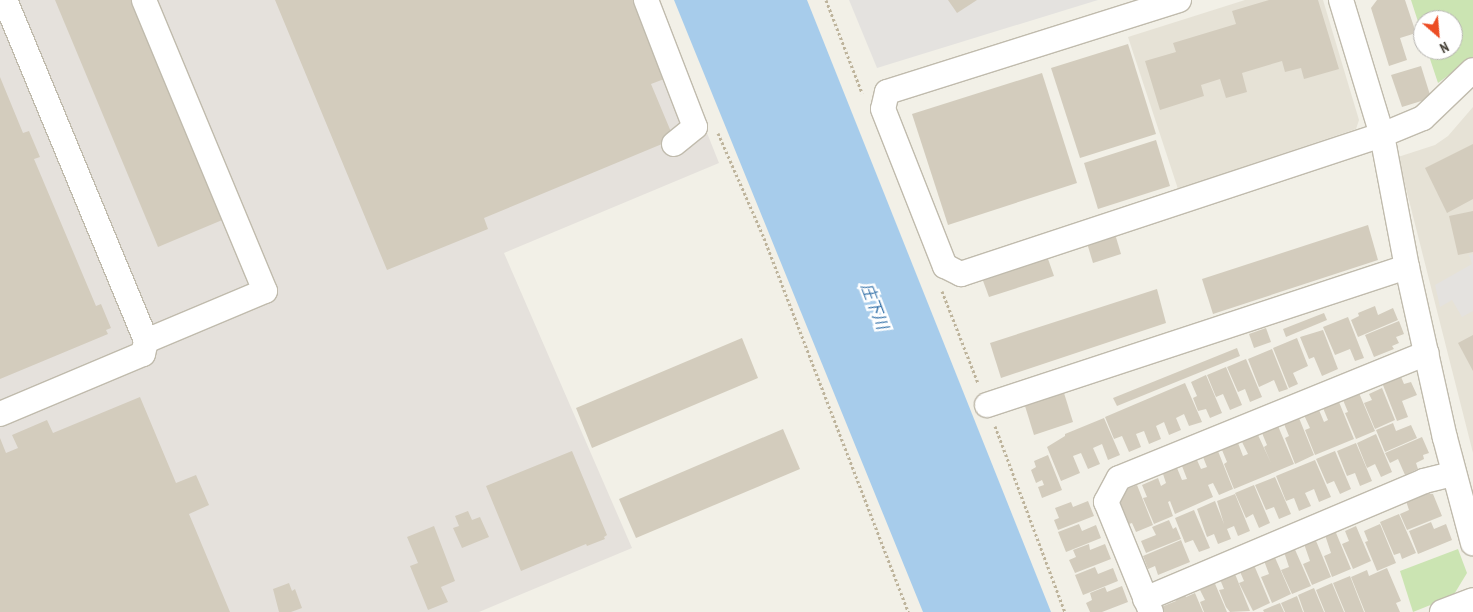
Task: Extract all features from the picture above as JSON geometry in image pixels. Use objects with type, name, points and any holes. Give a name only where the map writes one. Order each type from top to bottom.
[{"type":"street","points":[[0,414],[143,354],[146,342],[5,0]]},
{"type":"street","points":[[144,0],[265,291],[146,342]]},
{"type":"street","points":[[646,0],[695,128],[674,144]]},
{"type":"street","points":[[1180,0],[887,92],[883,109],[945,266],[961,274],[1382,135],[1423,118],[1473,70]]},
{"type":"street","points":[[1341,0],[1382,135],[1407,267],[1454,474],[1473,543]]},
{"type":"street","points":[[987,405],[1407,267]]},
{"type":"street","points":[[1427,353],[1119,478],[1106,502],[1148,605],[1424,481],[1454,474]]},
{"type":"street","points":[[1442,612],[1473,600]]},
{"type":"path","points":[[826,0],[864,100]]},
{"type":"path","points":[[717,131],[764,238],[908,612]]},
{"type":"path","points":[[938,282],[987,405],[1065,612]]},
{"type":"shaded area","points":[[0,0],[654,0],[719,163],[504,253],[632,548],[479,612],[0,612]]},
{"type":"shaded area","points":[[849,0],[1098,0],[877,68]]},
{"type":"shaded area","points":[[1245,0],[1323,0],[1359,120],[1356,129],[1178,189],[1128,37]]},
{"type":"shaded area","points":[[1473,107],[1473,453],[1398,157],[1435,145],[1448,136]]},
{"type":"shaded area","points":[[1473,254],[1473,311],[1462,317],[1452,300],[1440,307],[1435,285],[1472,264],[1469,255]]},
{"type":"green space","points":[[1411,0],[1473,0],[1473,57],[1438,83],[1430,60],[1463,60],[1463,10],[1414,10]]},
{"type":"green space","points":[[1458,549],[1467,573],[1453,596],[1413,612],[1400,571]]},
{"type":"water","name":"庄下川","points":[[674,0],[807,0],[1051,612],[923,612]]},
{"type":"building","points":[[55,0],[137,0],[227,218],[158,247]]},
{"type":"building","points":[[275,0],[640,0],[672,76],[651,84],[674,139],[484,218],[488,229],[387,270]]},
{"type":"building","points":[[948,0],[977,0],[957,13]]},
{"type":"building","points":[[1269,0],[1318,0],[1339,69],[1304,79],[1301,68],[1285,72],[1282,61],[1242,73],[1247,92],[1226,98],[1220,79],[1201,85],[1204,96],[1160,110],[1145,61],[1176,52],[1173,43],[1236,24],[1232,11]]},
{"type":"building","points":[[1377,0],[1405,0],[1413,24],[1413,34],[1400,38],[1407,60],[1389,66],[1371,8]]},
{"type":"building","points":[[1128,44],[1156,134],[1080,158],[1051,68]]},
{"type":"building","points":[[1421,66],[1431,98],[1402,107],[1391,75]]},
{"type":"building","points":[[1042,73],[1077,183],[948,225],[912,114]]},
{"type":"building","points":[[0,77],[23,133],[29,131],[40,157],[34,159],[96,306],[101,304],[111,328],[106,330],[108,334],[0,379]]},
{"type":"building","points":[[1156,140],[1170,186],[1098,209],[1084,163]]},
{"type":"building","points":[[1473,144],[1473,199],[1447,213],[1425,168]]},
{"type":"building","points":[[1473,211],[1473,252],[1458,255],[1449,216]]},
{"type":"building","points":[[1368,225],[1378,260],[1213,314],[1202,279]]},
{"type":"building","points":[[1115,234],[1121,254],[1093,263],[1087,243]]},
{"type":"building","points":[[1047,256],[1054,276],[989,297],[982,278]]},
{"type":"building","points":[[1157,289],[1166,323],[1001,378],[990,343]]},
{"type":"building","points":[[1375,306],[1378,315],[1393,308],[1398,320],[1358,337],[1351,320],[1359,316],[1358,313]]},
{"type":"building","points":[[1324,313],[1327,320],[1286,337],[1283,329]]},
{"type":"building","points":[[1348,317],[1364,358],[1355,361],[1350,349],[1335,355],[1323,327]]},
{"type":"building","points":[[1399,321],[1404,334],[1396,337],[1399,343],[1392,346],[1394,349],[1374,357],[1365,335]]},
{"type":"building","points":[[1266,328],[1271,342],[1254,348],[1249,334]]},
{"type":"building","points":[[1323,330],[1338,369],[1322,376],[1314,357],[1309,359],[1300,337]]},
{"type":"building","points":[[1473,335],[1473,371],[1458,343]]},
{"type":"building","points":[[742,338],[758,378],[592,448],[576,408]]},
{"type":"building","points":[[1297,338],[1308,366],[1293,373],[1298,384],[1289,388],[1273,348]]},
{"type":"building","points":[[1237,348],[1240,356],[1117,406],[1113,398]]},
{"type":"building","points":[[1272,349],[1288,389],[1279,392],[1274,380],[1259,387],[1248,359]]},
{"type":"building","points":[[1246,359],[1262,397],[1250,402],[1245,389],[1238,392],[1227,367]]},
{"type":"building","points":[[1226,367],[1242,405],[1230,410],[1223,394],[1216,397],[1207,375]]},
{"type":"building","points":[[1399,372],[1404,384],[1411,382],[1417,395],[1402,401],[1408,417],[1397,421],[1381,380]]},
{"type":"building","points":[[1206,375],[1222,413],[1210,418],[1206,409],[1198,411],[1193,398],[1197,396],[1191,382]]},
{"type":"building","points":[[1185,383],[1202,422],[1189,426],[1184,414],[1176,418],[1181,430],[1169,435],[1164,422],[1156,426],[1161,439],[1149,444],[1144,431],[1136,434],[1141,447],[1129,452],[1122,436],[1114,439],[1105,417]]},
{"type":"building","points":[[1382,388],[1395,420],[1375,429],[1364,403],[1372,400],[1369,394]]},
{"type":"building","points":[[1064,393],[1073,422],[1034,435],[1025,406]]},
{"type":"building","points":[[1359,393],[1375,431],[1356,439],[1345,413],[1348,412],[1343,400]]},
{"type":"building","points":[[140,397],[176,483],[196,475],[209,505],[189,514],[230,612],[0,612],[0,438],[6,453],[18,448],[12,435],[47,420],[53,433]]},
{"type":"building","points":[[1339,402],[1354,439],[1315,455],[1305,430],[1310,428],[1304,415],[1319,410],[1324,422],[1328,420],[1323,408]]},
{"type":"building","points":[[1104,418],[1120,455],[1108,460],[1102,444],[1093,448],[1100,464],[1088,469],[1081,453],[1073,456],[1080,473],[1061,481],[1047,447],[1065,436],[1065,434]]},
{"type":"building","points":[[1299,418],[1314,455],[1295,464],[1285,438],[1289,436],[1284,424]]},
{"type":"building","points":[[1393,423],[1396,431],[1411,425],[1417,438],[1385,452],[1376,430]]},
{"type":"building","points":[[1278,426],[1294,464],[1234,489],[1224,464],[1227,462],[1222,450],[1238,443],[1243,456],[1248,454],[1242,442],[1258,435],[1271,463],[1264,447],[1267,445],[1262,433]]},
{"type":"building","points":[[783,429],[800,469],[636,538],[619,499]]},
{"type":"building","points":[[1376,434],[1392,472],[1381,477],[1375,464],[1367,468],[1357,443]]},
{"type":"building","points":[[1422,437],[1429,453],[1423,455],[1424,459],[1416,463],[1418,469],[1405,475],[1398,459],[1390,463],[1385,453]]},
{"type":"building","points":[[1356,443],[1372,481],[1360,486],[1355,473],[1347,476],[1337,451]]},
{"type":"building","points":[[572,451],[607,535],[604,537],[605,539],[587,546],[586,544],[521,571],[486,486]]},
{"type":"building","points":[[1218,451],[1233,489],[1219,495],[1213,483],[1208,485],[1213,497],[1175,514],[1170,501],[1168,502],[1173,516],[1154,524],[1143,498],[1147,497],[1142,485],[1158,478],[1161,486],[1166,483],[1163,474],[1177,468],[1182,480],[1187,479],[1182,466],[1197,460],[1201,469],[1207,467],[1203,457]]},
{"type":"building","points":[[1335,451],[1351,489],[1340,494],[1334,481],[1327,484],[1316,459]]},
{"type":"building","points":[[1048,455],[1062,490],[1042,498],[1038,487],[1044,485],[1042,480],[1036,483],[1031,470],[1036,467],[1034,461]]},
{"type":"building","points":[[1315,460],[1331,497],[1319,502],[1314,489],[1305,493],[1311,506],[1299,511],[1294,498],[1286,501],[1276,476]]},
{"type":"building","points":[[1275,477],[1291,514],[1279,519],[1274,507],[1266,510],[1255,485]]},
{"type":"building","points":[[1137,485],[1153,525],[1136,532],[1132,523],[1126,525],[1117,498],[1121,491]]},
{"type":"building","points":[[1254,485],[1270,523],[1259,528],[1253,514],[1246,518],[1235,493]]},
{"type":"building","points":[[1424,493],[1433,494],[1442,516],[1407,530],[1400,514],[1409,510],[1406,501]]},
{"type":"building","points":[[1235,494],[1250,531],[1238,536],[1234,526],[1227,529],[1231,539],[1218,544],[1214,534],[1207,537],[1197,509],[1215,501],[1224,524],[1217,501]]},
{"type":"building","points":[[1088,501],[1094,516],[1058,530],[1054,520],[1059,518],[1055,508],[1071,502],[1073,507]]},
{"type":"building","points":[[1194,510],[1210,548],[1199,552],[1193,540],[1185,543],[1175,518]]},
{"type":"building","points":[[468,511],[472,520],[480,517],[489,537],[462,548],[453,528],[459,526],[455,516]]},
{"type":"building","points":[[1399,514],[1416,553],[1402,559],[1400,553],[1394,555],[1380,522]]},
{"type":"building","points":[[1169,520],[1173,529],[1176,527],[1181,539],[1146,553],[1141,541],[1156,535],[1152,527]]},
{"type":"building","points":[[1431,522],[1434,529],[1446,524],[1452,540],[1418,554],[1409,531]]},
{"type":"building","points":[[1079,524],[1082,531],[1096,525],[1101,538],[1066,552],[1058,532]]},
{"type":"building","points":[[1380,524],[1396,563],[1377,571],[1365,542],[1368,541],[1364,531]]},
{"type":"building","points":[[434,526],[455,581],[441,587],[448,602],[428,610],[410,566],[418,563],[407,537]]},
{"type":"building","points":[[1356,526],[1371,561],[1353,569],[1342,544],[1349,541],[1345,531]]},
{"type":"building","points":[[1334,528],[1351,569],[1332,577],[1324,556],[1331,553],[1324,532]]},
{"type":"building","points":[[1314,536],[1331,577],[1312,585],[1303,564],[1310,561],[1303,541]]},
{"type":"building","points":[[1181,540],[1190,562],[1158,575],[1155,566],[1148,569],[1143,556]]},
{"type":"building","points":[[1089,544],[1090,550],[1105,544],[1111,559],[1075,573],[1069,560],[1076,557],[1073,550]]},
{"type":"building","points":[[1293,545],[1311,586],[1292,594],[1281,570],[1289,567],[1283,549]]},
{"type":"building","points":[[1273,553],[1291,594],[1272,603],[1261,577],[1269,574],[1263,558]]},
{"type":"building","points":[[1254,565],[1270,603],[1253,611],[1239,583],[1244,581],[1238,567]]},
{"type":"building","points":[[1095,567],[1098,574],[1113,568],[1118,581],[1083,595],[1075,575]]},
{"type":"building","points":[[1387,568],[1401,601],[1396,603],[1400,612],[1365,612],[1351,577],[1367,570],[1369,576]]},
{"type":"building","points":[[1228,573],[1230,577],[1235,574],[1250,611],[1230,612],[1226,607],[1219,590],[1224,589],[1219,577]]},
{"type":"building","points":[[1350,576],[1364,612],[1345,612],[1333,583]]},
{"type":"building","points":[[1213,579],[1227,612],[1204,612],[1200,602],[1205,600],[1199,588]]},
{"type":"building","points":[[289,583],[292,591],[295,589],[302,608],[291,612],[279,612],[273,589]]},
{"type":"building","points":[[1332,583],[1344,612],[1325,612],[1316,590]]},
{"type":"building","points":[[1122,586],[1128,602],[1102,612],[1090,612],[1086,603],[1092,600],[1090,593],[1105,587],[1107,592]]},
{"type":"building","points":[[1314,588],[1324,612],[1304,612],[1298,595]]},
{"type":"building","points":[[1184,591],[1186,597],[1195,593],[1203,612],[1163,612],[1161,607],[1176,601],[1173,595]]},
{"type":"building","points":[[1297,596],[1303,612],[1285,612],[1281,603]]},
{"type":"building","points":[[1280,603],[1284,612],[1264,612],[1263,610]]}]
